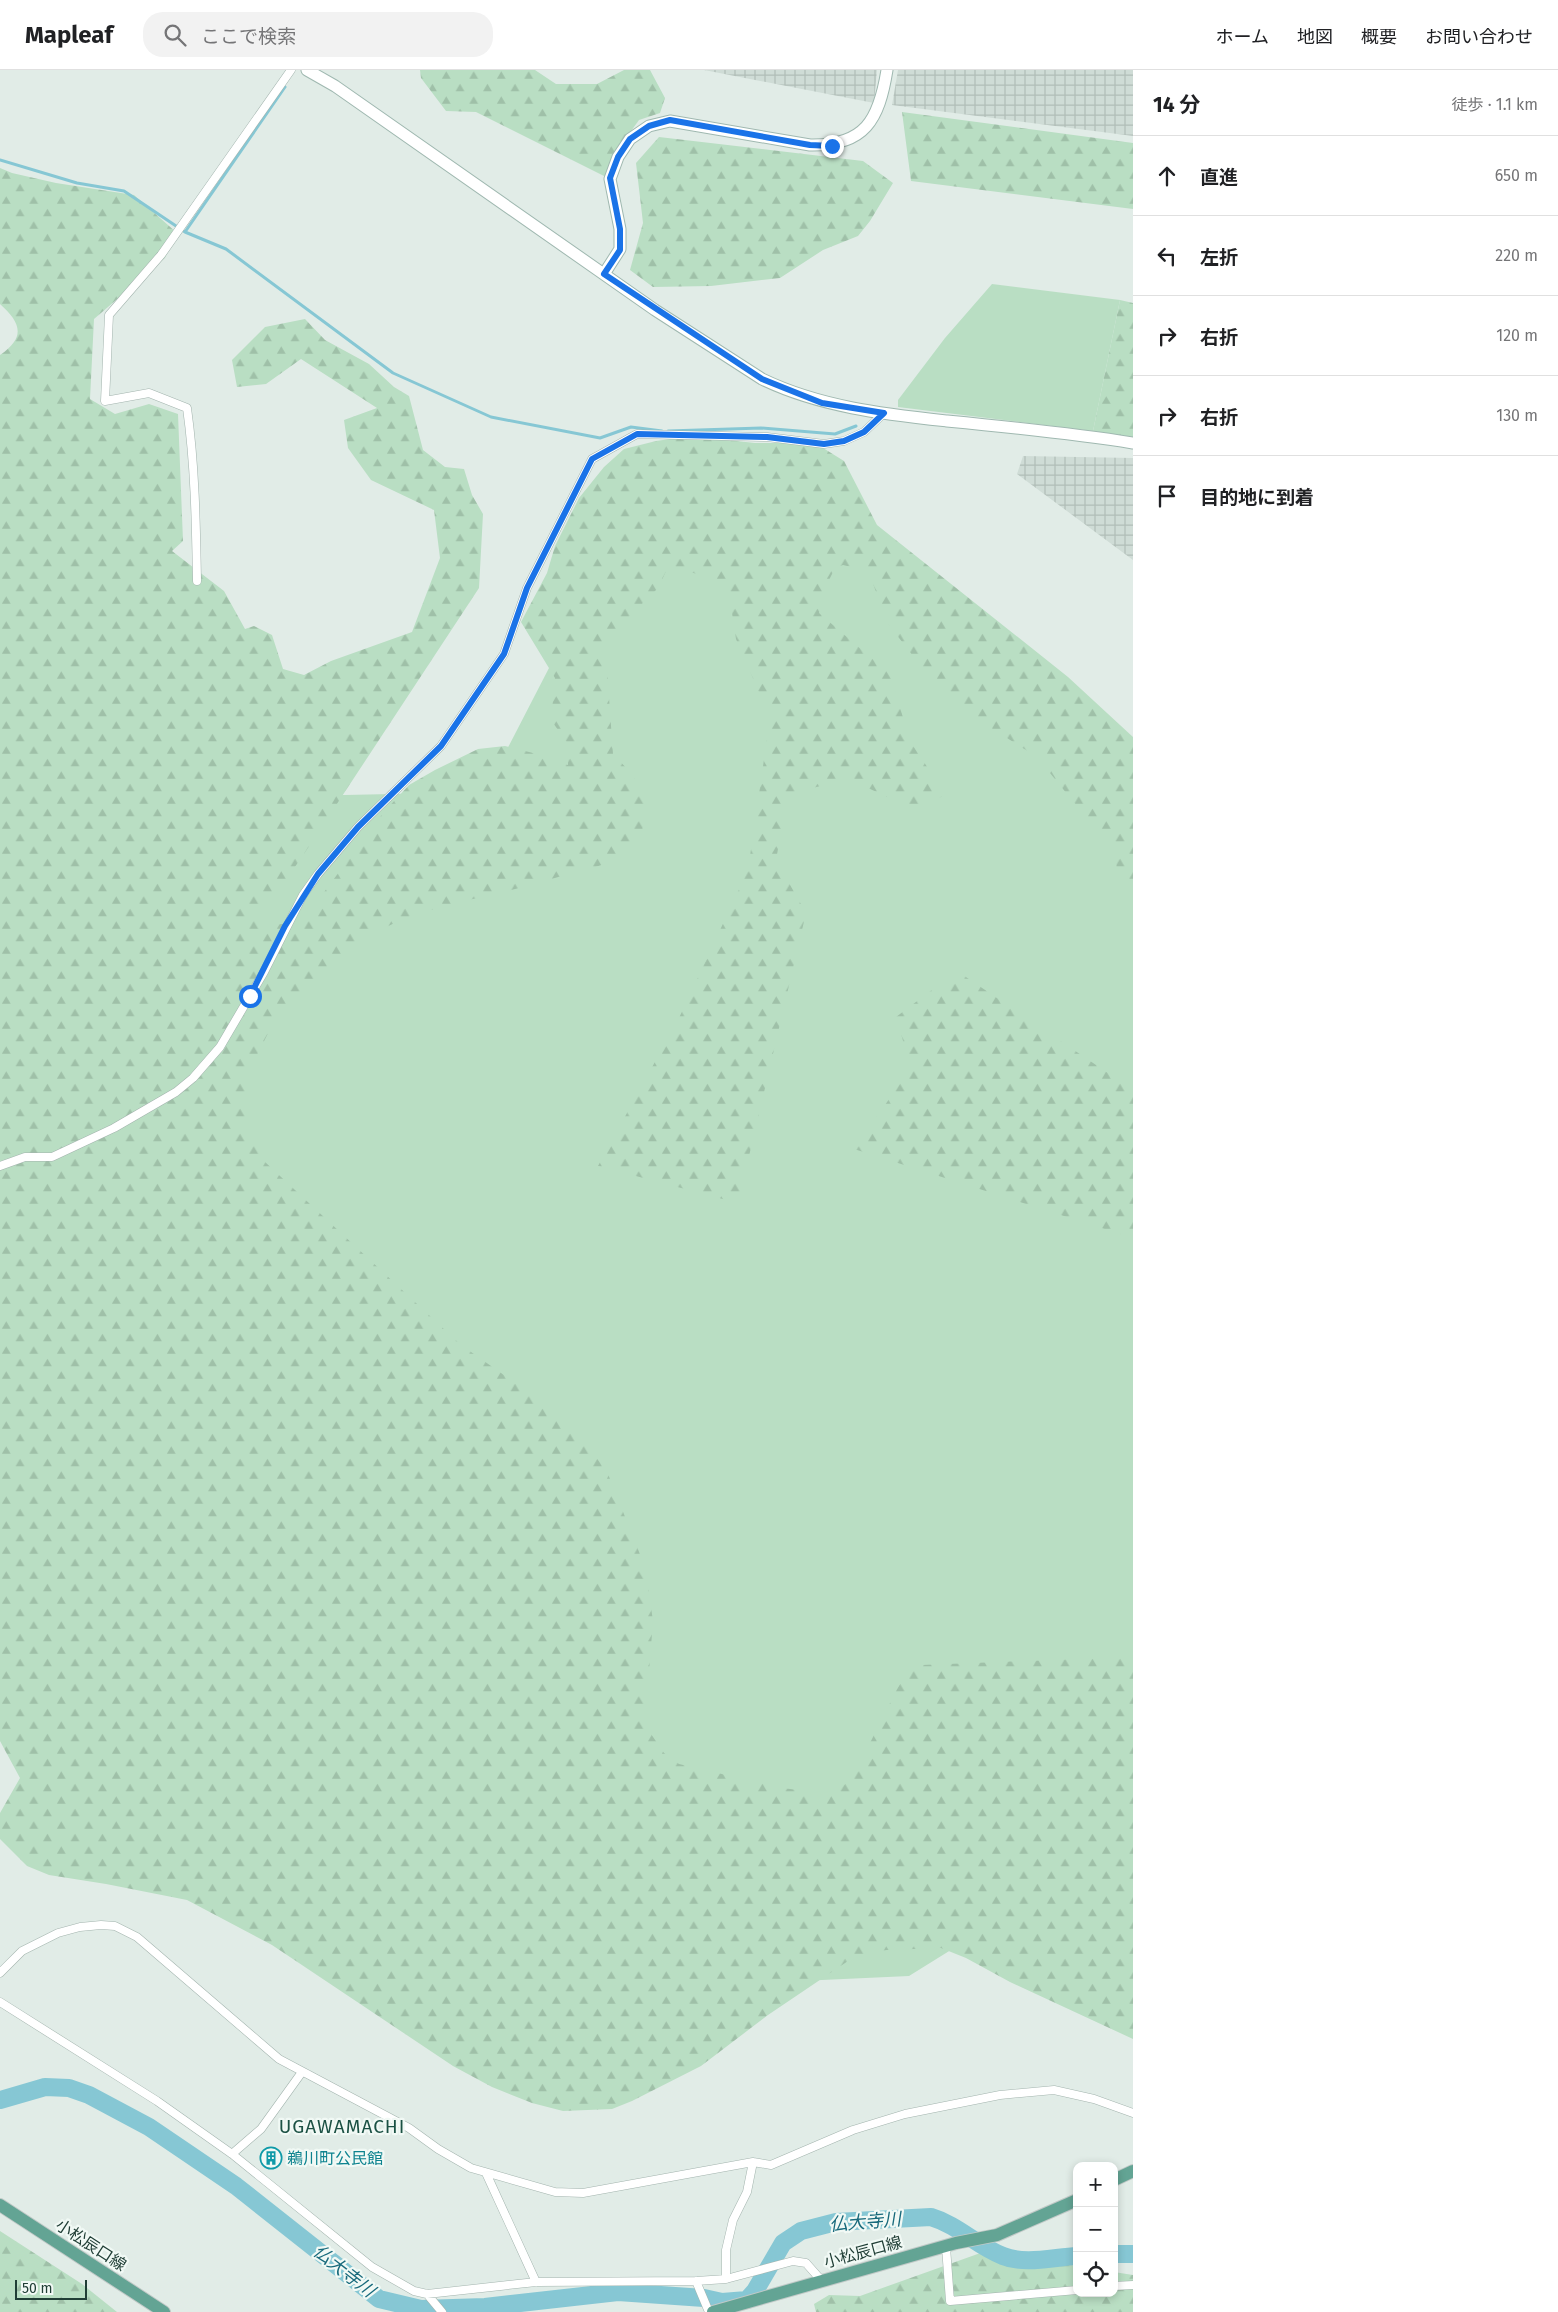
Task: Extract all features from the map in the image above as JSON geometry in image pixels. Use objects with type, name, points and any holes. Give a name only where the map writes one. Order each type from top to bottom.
[{"type":"main road","points":[[1118,2178],[1133,2171]]},
{"type":"main road","name":"小松辰口線","points":[[711,2312],[951,2245],[997,2235],[1073,2202]]},
{"type":"main road","name":"小松辰口線","points":[[0,2205],[164,2312]]},
{"type":"street","points":[[197,581],[192,441],[187,408],[149,393],[105,401],[110,315],[180,229],[291,70]]},
{"type":"street","points":[[307,70],[334,86],[604,274],[762,379],[822,403],[914,419],[1133,443]]},
{"type":"street","points":[[604,274],[620,250],[620,229],[610,178],[618,157],[630,139],[649,126],[670,120],[810,145],[832,146],[849,141],[864,131],[876,113],[882,98],[887,70]]},
{"type":"street","points":[[0,1166],[25,1157],[52,1157],[114,1128],[176,1092],[193,1078],[220,1047],[264,972],[294,911],[318,874],[358,827],[441,746],[504,654],[527,588],[592,459],[637,434],[767,437],[824,444],[844,441],[864,432],[884,413]]},
{"type":"street","points":[[0,1973],[22,1951],[58,1933],[100,1924],[123,1928],[137,1937],[279,2059],[409,2128],[438,2150],[471,2168],[486,2174],[555,2192],[583,2193],[753,2162],[771,2164],[852,2130],[905,2114],[1000,2095],[1054,2090],[1094,2099],[1133,2112]]},
{"type":"street","points":[[0,2002],[157,2101],[232,2154],[372,2267],[414,2291],[427,2294],[536,2282],[696,2281],[726,2279],[793,2261],[806,2263],[821,2280]]},
{"type":"street","points":[[232,2154],[261,2129],[302,2072]]},
{"type":"street","points":[[726,2279],[726,2250],[733,2220],[747,2192],[753,2162]]},
{"type":"street","points":[[486,2174],[536,2282]]},
{"type":"street","points":[[951,2245],[950,2301],[1073,2290]]},
{"type":"street","points":[[696,2281],[711,2312]]},
{"type":"street","points":[[1118,2286],[1133,2284]]},
{"type":"street","points":[[427,2294],[442,2312]]},
{"type":"shaded area","points":[[704,70],[877,70],[874,103]]},
{"type":"shaded area","points":[[898,70],[1133,70],[1133,136],[892,105]]},
{"type":"shaded area","points":[[1023,456],[1133,458],[1133,560],[1017,474]]},
{"type":"green space","points":[[420,70],[535,70],[556,84],[597,84],[624,70],[650,70],[665,98],[660,113],[639,120],[616,152],[606,177],[476,112],[446,111],[421,78]]},
{"type":"green space","points":[[902,112],[1133,143],[1133,209],[911,181]]},
{"type":"green space","points":[[659,137],[863,161],[893,183],[870,221],[858,236],[823,250],[780,278],[711,286],[653,287],[630,270],[643,223],[636,163]]},
{"type":"green space","points":[[0,168],[12,173],[56,183],[134,195],[177,233],[165,258],[94,319],[90,399],[115,414],[149,404],[178,414],[183,541],[172,551],[224,591],[245,629],[254,626],[272,635],[283,669],[304,675],[331,661],[412,632],[440,558],[434,510],[371,480],[348,448],[344,420],[377,408],[301,359],[266,384],[237,387],[232,360],[265,327],[305,319],[325,340],[369,364],[394,387],[409,396],[423,450],[445,467],[464,469],[472,495],[483,514],[479,588],[302,857],[263,911],[262,919],[274,924],[285,924],[307,915],[383,813],[409,785],[435,770],[478,749],[505,746],[537,754],[568,765],[568,744],[551,720],[555,678],[521,622],[547,573],[555,546],[579,498],[604,467],[624,449],[656,441],[691,436],[755,443],[815,443],[844,461],[877,525],[1068,677],[1133,737],[1133,893],[1118,880],[1114,844],[1085,816],[1037,757],[947,700],[889,625],[868,571],[843,565],[835,568],[828,582],[819,613],[890,674],[910,741],[945,794],[919,812],[849,779],[788,794],[776,860],[806,913],[738,1203],[598,1166],[679,1018],[748,870],[770,718],[736,639],[730,600],[712,579],[669,565],[658,588],[605,641],[613,754],[631,773],[646,799],[643,828],[635,848],[611,862],[590,869],[417,914],[398,921],[359,943],[321,972],[276,1019],[253,1064],[245,1093],[245,1107],[250,1134],[265,1162],[461,1345],[514,1382],[580,1439],[606,1469],[645,1567],[653,1621],[646,1709],[651,1734],[664,1753],[679,1764],[782,1788],[830,1794],[842,1787],[854,1775],[897,1689],[910,1668],[922,1665],[1133,1657],[1133,2039],[1010,1982],[966,1958],[941,1948],[870,1952],[848,1961],[768,2015],[701,2066],[612,2109],[563,2111],[532,2103],[492,2087],[453,2066],[272,1945],[187,1900],[49,1875],[27,1866],[0,1839],[0,1813],[20,1778],[0,1741],[0,355],[14,342],[18,330],[13,317],[0,304]]},
{"type":"green space","points":[[992,284],[1120,300],[1093,431],[898,407],[898,400],[945,338]]},
{"type":"green space","points":[[1120,300],[1133,303],[1133,437],[1093,431]]},
{"type":"green space","points":[[647,478],[846,527],[1133,789],[1133,1929],[1020,1907],[909,1976],[643,1988],[0,1266],[298,796],[485,792]]},
{"type":"green space","points":[[957,971],[1133,1090],[1133,1238],[854,1149],[911,1068],[896,1017]]},
{"type":"green space","points":[[0,2231],[82,2284],[117,2312],[0,2312]]},
{"type":"green space","points":[[986,2251],[1073,2265],[1073,2297],[1118,2297],[1118,2273],[1133,2275],[1133,2312],[816,2312],[814,2304],[829,2295],[860,2296]]},
{"type":"waterway","points":[[185,232],[285,87]]},
{"type":"waterway","points":[[0,160],[77,183],[124,191],[185,232],[226,249],[393,373],[491,417],[600,438],[631,427],[662,431]]},
{"type":"waterway","points":[[668,431],[761,428],[835,434],[856,426]]},
{"type":"waterway","name":"仏大寺川","points":[[0,2100],[45,2087],[69,2088],[89,2095],[149,2127],[236,2186],[379,2299],[421,2309],[485,2307],[618,2292],[704,2298],[722,2302],[747,2300],[755,2291],[783,2243],[801,2231],[836,2222],[931,2217],[950,2225],[994,2252],[1012,2259],[1040,2260],[1073,2256]]},
{"type":"waterway","name":"仏大寺川","points":[[1118,2254],[1133,2254]]},
{"type":"place","name":"鵜川町公民館","points":[[271,2158]]},
{"type":"district","name":"UGAWAMACHI","points":[[342,2126]]},
{"type":"route","points":[[250,996],[264,972],[285,926],[318,874],[358,827],[441,746],[460,721],[504,654],[527,588],[572,495],[592,459],[637,434],[767,437],[824,444],[844,441],[864,432],[884,413],[822,403],[762,379],[654,310],[604,274],[620,250],[620,229],[610,178],[623,147],[630,139],[649,126],[670,120],[810,145],[832,146]]}]
